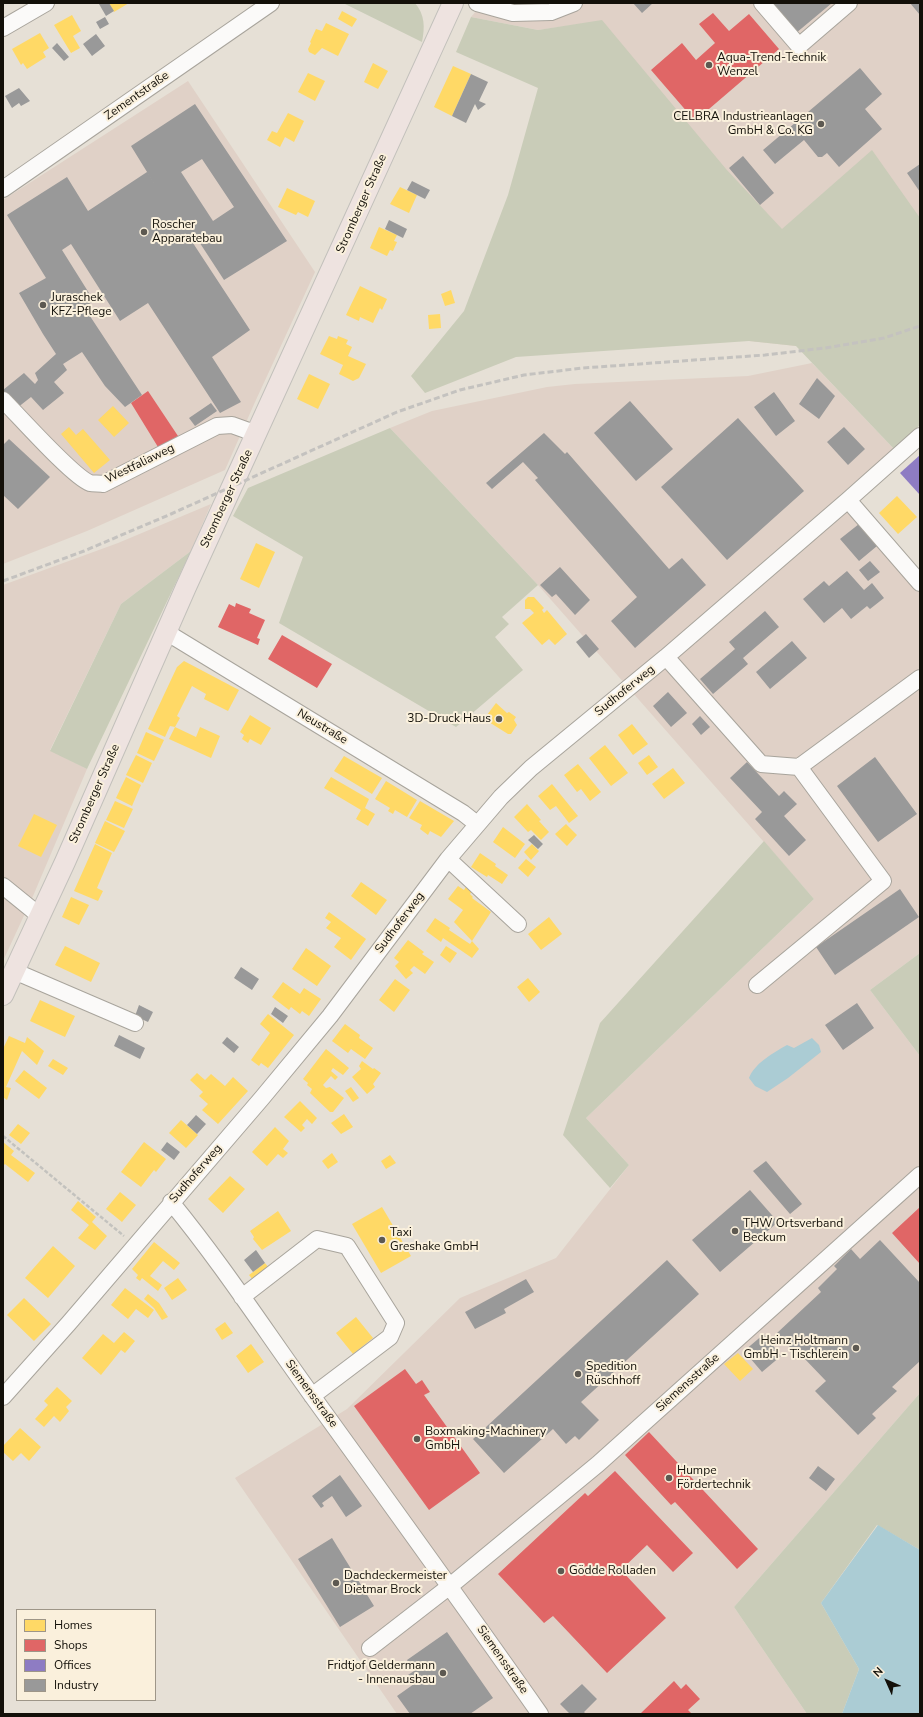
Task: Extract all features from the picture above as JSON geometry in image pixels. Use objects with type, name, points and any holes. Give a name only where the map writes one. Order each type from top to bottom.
[{"type":"main road","name":"Stromberger Straße","points":[[3,995],[40,916],[166,632],[453,3]]},
{"type":"street","points":[[3,28],[46,3]]},
{"type":"street","name":"Zementstraße","points":[[3,189],[270,3]]},
{"type":"street","points":[[477,3],[513,14],[551,12],[574,3]]},
{"type":"street","points":[[762,3],[799,46],[850,3]]},
{"type":"street","name":"Westfaliaweg","points":[[3,400],[73,470],[90,483],[103,484],[216,426],[232,425],[257,434]]},
{"type":"street","name":"Sudhoferweg","points":[[3,1396],[262,1098],[330,1016],[448,858],[501,797],[531,768],[666,657],[920,436]]},
{"type":"street","points":[[848,500],[920,583]]},
{"type":"street","name":"Neustraße","points":[[166,632],[463,812],[477,824]]},
{"type":"street","points":[[666,657],[762,764],[799,767],[920,678]]},
{"type":"street","points":[[757,985],[883,880],[799,767]]},
{"type":"street","points":[[448,858],[518,924]]},
{"type":"street","points":[[3,886],[40,916]]},
{"type":"street","points":[[14,971],[135,1023]]},
{"type":"street","name":"Siemensstraße","points":[[370,1648],[450,1586],[598,1464],[920,1175]]},
{"type":"street","name":"Siemensstraße","points":[[171,1202],[201,1238],[312,1396],[450,1586],[540,1714]]},
{"type":"street","points":[[242,1297],[317,1239],[347,1246],[396,1323],[390,1337],[312,1396]]},
{"type":"path","points":[[3,1136],[135,1245]]},
{"type":"shaded area","points":[[483,3],[920,3],[920,314],[796,346],[749,341],[602,21],[538,30],[471,17]]},
{"type":"shaded area","points":[[188,81],[315,272],[225,470],[87,531],[3,564],[3,200]]},
{"type":"shaded area","points":[[812,363],[894,449],[838,497],[920,588],[920,953],[870,990],[920,1056],[920,1393],[734,1607],[807,1714],[397,1714],[235,1478],[347,1409],[460,1298],[556,1258],[629,1165],[586,1118],[814,899],[538,585],[390,428],[432,411],[547,387],[575,384],[748,376]]},
{"type":"shaded area","points":[[211,504],[191,551],[121,604],[50,750],[87,769],[33,896],[3,961],[3,585],[118,543]]},
{"type":"green space","points":[[343,3],[415,3],[421,12],[423,21],[424,31],[422,42]]},
{"type":"green space","points":[[471,17],[538,30],[602,20],[726,169],[782,229],[872,150],[920,218],[920,425],[894,449],[796,346],[749,341],[516,357],[425,393],[411,376],[464,311],[508,195],[538,88],[456,52]]},
{"type":"green space","points":[[390,428],[538,585],[502,617],[509,624],[495,637],[523,670],[456,727],[279,623],[303,557],[233,516],[248,488]]},
{"type":"green space","points":[[191,551],[87,769],[50,751],[121,604]]},
{"type":"green space","points":[[764,841],[814,899],[586,1118],[629,1165],[610,1188],[563,1135],[600,1023]]},
{"type":"green space","points":[[920,953],[920,1056],[870,990]]},
{"type":"green space","points":[[920,1393],[920,1550],[877,1525],[821,1603],[859,1669],[842,1714],[807,1714],[734,1607]]},
{"type":"water","points":[[812,1038],[819,1045],[821,1052],[788,1078],[767,1092],[755,1086],[749,1078],[760,1063],[776,1051],[787,1045],[794,1048]]},
{"type":"water","points":[[878,1525],[920,1550],[920,1714],[842,1714],[859,1669],[821,1603]]},
{"type":"building: Homes","points":[[109,3],[129,3],[114,12]]},
{"type":"building: Homes","points":[[342,11],[357,19],[352,27],[338,19]]},
{"type":"building: Homes","points":[[72,15],[81,31],[73,36],[80,48],[71,53],[54,25]]},
{"type":"building: Homes","points":[[326,23],[349,34],[338,56],[322,48],[315,55],[309,52],[308,49],[311,43],[310,42],[316,29],[322,31]]},
{"type":"building: Homes","points":[[40,33],[49,48],[43,52],[46,57],[27,69],[23,63],[21,65],[12,49]]},
{"type":"building: Homes","points":[[373,63],[388,71],[378,89],[364,82]]},
{"type":"building: Homes","points":[[453,66],[471,74],[452,116],[434,107]]},
{"type":"building: Homes","points":[[308,73],[325,81],[315,101],[298,92]]},
{"type":"building: Homes","points":[[288,113],[304,121],[294,142],[285,137],[280,147],[267,140],[272,131],[277,133]]},
{"type":"building: Homes","points":[[400,187],[417,195],[409,213],[390,204]]},
{"type":"building: Homes","points":[[287,188],[315,201],[308,217],[298,212],[296,215],[278,207]]},
{"type":"building: Homes","points":[[379,227],[397,235],[394,241],[397,242],[393,251],[390,250],[387,256],[370,248]]},
{"type":"building: Homes","points":[[360,286],[387,299],[382,310],[380,308],[373,323],[360,317],[359,321],[346,315]]},
{"type":"building: Homes","points":[[451,290],[455,303],[445,306],[441,294]]},
{"type":"building: Homes","points":[[440,314],[441,328],[429,329],[428,315]]},
{"type":"building: Homes","points":[[329,336],[337,339],[338,336],[348,340],[346,344],[352,347],[348,356],[366,364],[359,378],[353,381],[339,374],[343,365],[320,354]]},
{"type":"building: Homes","points":[[309,374],[330,384],[318,409],[297,399]]},
{"type":"building: Homes","points":[[113,406],[129,423],[114,437],[98,420]]},
{"type":"building: Homes","points":[[69,427],[76,435],[83,429],[110,460],[94,473],[61,434]]},
{"type":"building: Homes","points":[[897,496],[917,517],[898,534],[879,513]]},
{"type":"building: Homes","points":[[256,543],[275,552],[259,588],[240,579]]},
{"type":"building: Homes","points":[[528,597],[534,597],[544,608],[542,610],[544,613],[547,610],[567,634],[555,645],[549,639],[542,645],[522,623],[534,613],[530,609],[525,609],[525,600]]},
{"type":"building: Homes","points":[[184,661],[239,690],[228,711],[204,699],[206,694],[192,686],[177,716],[180,718],[175,727],[170,726],[165,737],[148,729],[177,667]]},
{"type":"building: Homes","name":"3D-Druck Haus","points":[[496,703],[507,713],[509,712],[516,717],[514,720],[517,725],[511,734],[508,734],[484,719]]},
{"type":"building: Homes","points":[[250,715],[271,728],[261,745],[250,739],[248,743],[242,739],[244,735],[240,732]]},
{"type":"building: Homes","points":[[632,724],[648,744],[633,755],[618,735]]},
{"type":"building: Homes","points":[[175,727],[196,737],[200,727],[220,736],[211,758],[169,739]]},
{"type":"building: Homes","points":[[146,732],[164,740],[154,761],[137,753]]},
{"type":"building: Homes","points":[[605,745],[628,773],[611,786],[589,758]]},
{"type":"building: Homes","points":[[136,755],[152,763],[143,783],[126,775]]},
{"type":"building: Homes","points":[[649,755],[658,767],[647,775],[638,763]]},
{"type":"building: Homes","points":[[344,756],[382,778],[372,794],[334,771]]},
{"type":"building: Homes","points":[[578,764],[601,792],[590,801],[581,789],[577,792],[564,775]]},
{"type":"building: Homes","points":[[673,768],[685,783],[664,799],[652,784]]},
{"type":"building: Homes","points":[[126,777],[141,785],[132,806],[116,798]]},
{"type":"building: Homes","points":[[331,777],[369,799],[365,808],[375,814],[368,826],[356,819],[361,810],[324,788]]},
{"type":"building: Homes","points":[[386,781],[417,800],[407,817],[395,810],[393,814],[388,811],[390,808],[375,799]]},
{"type":"building: Homes","points":[[552,784],[578,816],[569,823],[556,806],[550,810],[538,796]]},
{"type":"building: Homes","points":[[115,801],[133,809],[124,828],[106,820]]},
{"type":"building: Homes","points":[[420,801],[454,821],[441,837],[430,831],[428,835],[420,829],[422,825],[409,818]]},
{"type":"building: Homes","points":[[527,804],[549,832],[541,840],[531,830],[528,832],[514,817]]},
{"type":"building: Homes","points":[[34,814],[57,825],[41,857],[18,846]]},
{"type":"building: Homes","points":[[105,821],[125,831],[114,852],[95,843]]},
{"type":"building: Homes","points":[[566,824],[577,835],[567,846],[555,834]]},
{"type":"building: Homes","points":[[503,827],[525,844],[515,858],[493,842]]},
{"type":"building: Homes","points":[[95,844],[112,853],[97,888],[103,891],[98,901],[74,891]]},
{"type":"building: Homes","points":[[532,844],[539,851],[531,860],[524,852]]},
{"type":"building: Homes","points":[[480,853],[496,864],[495,866],[508,875],[502,884],[471,867]]},
{"type":"building: Homes","points":[[526,859],[536,867],[528,877],[518,868]]},
{"type":"building: Homes","points":[[361,882],[387,900],[376,915],[351,896]]},
{"type":"building: Homes","points":[[458,886],[464,890],[466,887],[472,891],[470,894],[473,897],[472,898],[491,912],[472,941],[454,922],[463,910],[448,899]]},
{"type":"building: Homes","points":[[71,897],[89,905],[79,925],[62,917]]},
{"type":"building: Homes","points":[[329,912],[366,939],[351,960],[334,947],[341,938],[326,928],[331,922],[325,918]]},
{"type":"building: Homes","points":[[549,917],[562,934],[541,950],[528,934]]},
{"type":"building: Homes","points":[[435,918],[450,928],[449,930],[470,944],[472,941],[479,949],[472,958],[443,938],[441,942],[426,931]]},
{"type":"building: Homes","points":[[408,940],[424,952],[422,954],[434,962],[425,974],[414,966],[410,970],[413,973],[406,979],[395,966],[399,962],[394,958]]},
{"type":"building: Homes","points":[[65,946],[100,963],[91,982],[55,965]]},
{"type":"building: Homes","points":[[446,946],[457,953],[450,963],[440,955]]},
{"type":"building: Homes","points":[[306,948],[331,966],[317,986],[292,969]]},
{"type":"building: Homes","points":[[528,978],[540,992],[529,1002],[517,987]]},
{"type":"building: Homes","points":[[395,979],[410,990],[394,1012],[379,1000]]},
{"type":"building: Homes","points":[[283,982],[300,994],[304,988],[321,999],[309,1016],[302,1011],[300,1014],[291,1007],[289,1010],[272,997]]},
{"type":"building: Homes","points":[[40,1000],[75,1016],[65,1037],[30,1021]]},
{"type":"building: Homes","points":[[268,1014],[294,1035],[268,1068],[261,1063],[259,1066],[251,1060],[270,1033],[260,1024]]},
{"type":"building: Homes","points":[[345,1024],[360,1035],[359,1038],[373,1048],[365,1059],[351,1049],[348,1053],[332,1041]]},
{"type":"building: Homes","points":[[9,1036],[25,1043],[27,1037],[44,1051],[37,1065],[22,1051],[6,1087],[11,1088],[7,1100],[3,1097],[3,1049]]},
{"type":"building: Homes","points":[[326,1049],[349,1068],[343,1075],[333,1068],[331,1071],[338,1077],[335,1080],[331,1076],[323,1085],[326,1088],[330,1087],[344,1098],[333,1112],[330,1112],[310,1093],[312,1089],[303,1079]]},
{"type":"building: Homes","points":[[53,1059],[68,1068],[63,1075],[48,1066]]},
{"type":"building: Homes","points":[[362,1061],[381,1073],[373,1084],[375,1087],[367,1094],[352,1077],[361,1069],[359,1066]]},
{"type":"building: Homes","points":[[24,1070],[47,1088],[39,1099],[15,1081]]},
{"type":"building: Homes","points":[[197,1073],[205,1080],[211,1074],[225,1086],[233,1077],[248,1091],[218,1124],[202,1110],[208,1104],[199,1096],[203,1092],[190,1080]]},
{"type":"building: Homes","points":[[351,1087],[359,1098],[353,1102],[345,1091]]},
{"type":"building: Homes","points":[[300,1101],[317,1118],[312,1124],[307,1119],[302,1125],[305,1128],[301,1132],[284,1117]]},
{"type":"building: Homes","points":[[344,1114],[353,1127],[341,1134],[331,1123]]},
{"type":"building: Homes","points":[[181,1120],[198,1135],[186,1148],[169,1133]]},
{"type":"building: Homes","points":[[18,1124],[30,1133],[21,1144],[9,1135]]},
{"type":"building: Homes","points":[[275,1127],[289,1141],[283,1149],[288,1153],[283,1158],[278,1154],[267,1166],[252,1152]]},
{"type":"building: Homes","points":[[3,1142],[14,1151],[11,1155],[35,1173],[28,1182],[5,1164],[3,1166]]},
{"type":"building: Homes","points":[[144,1142],[166,1159],[156,1172],[154,1170],[141,1187],[121,1172]]},
{"type":"building: Homes","points":[[332,1153],[338,1162],[328,1169],[322,1161]]},
{"type":"building: Homes","points":[[390,1155],[396,1163],[386,1169],[381,1161]]},
{"type":"building: Homes","points":[[230,1176],[245,1189],[223,1213],[208,1199]]},
{"type":"building: Homes","points":[[120,1192],[136,1205],[122,1222],[106,1209]]},
{"type":"building: Homes","points":[[78,1201],[96,1217],[92,1222],[107,1236],[95,1250],[78,1238],[89,1225],[71,1210]]},
{"type":"building: Homes","name":"Taxi Greshake GmbH","points":[[382,1207],[411,1256],[381,1273],[352,1224]]},
{"type":"building: Homes","points":[[278,1211],[291,1231],[262,1250],[253,1239],[254,1237],[250,1231]]},
{"type":"building: Homes","points":[[154,1242],[180,1263],[174,1270],[163,1261],[150,1276],[162,1285],[158,1291],[142,1278],[140,1281],[136,1278],[138,1275],[132,1269]]},
{"type":"building: Homes","points":[[53,1246],[75,1266],[48,1298],[25,1278]]},
{"type":"building: Homes","points":[[265,1263],[269,1268],[253,1280],[249,1275]]},
{"type":"building: Homes","points":[[178,1278],[187,1290],[172,1300],[164,1288]]},
{"type":"building: Homes","points":[[125,1288],[154,1310],[148,1318],[136,1309],[128,1319],[111,1305]]},
{"type":"building: Homes","points":[[148,1294],[159,1303],[168,1317],[162,1320],[154,1308],[144,1299]]},
{"type":"building: Homes","points":[[24,1298],[51,1324],[34,1341],[7,1315]]},
{"type":"building: Homes","points":[[356,1317],[373,1338],[353,1354],[336,1333]]},
{"type":"building: Homes","points":[[225,1322],[233,1333],[222,1340],[215,1329]]},
{"type":"building: Homes","points":[[124,1332],[135,1341],[125,1353],[121,1350],[101,1375],[82,1358],[103,1334],[114,1343]]},
{"type":"building: Homes","points":[[251,1344],[264,1362],[248,1373],[236,1356]]},
{"type":"building: Homes","points":[[738,1353],[753,1369],[740,1381],[724,1364]]},
{"type":"building: Homes","points":[[57,1387],[72,1401],[66,1407],[69,1411],[60,1422],[54,1416],[44,1427],[35,1419],[48,1405],[44,1401]]},
{"type":"building: Homes","points":[[20,1428],[41,1447],[29,1461],[21,1453],[13,1461],[3,1452],[3,1446]]},
{"type":"building: Shops","name":"Aqua-Trend-Technik Wenzel","points":[[713,13],[729,31],[749,14],[779,49],[695,121],[651,70],[682,43],[696,60],[715,43],[699,24]]},
{"type":"building: Shops","points":[[148,391],[178,436],[158,447],[131,403]]},
{"type":"building: Shops","points":[[236,603],[251,609],[249,613],[265,620],[257,638],[260,639],[258,645],[218,627],[229,604],[235,607]]},
{"type":"building: Shops","points":[[282,635],[332,664],[317,688],[268,659]]},
{"type":"building: Shops","points":[[920,1207],[920,1264],[892,1233]]},
{"type":"building: Shops","name":"Boxmaking-Machinery GmbH","points":[[405,1369],[416,1384],[422,1380],[430,1392],[424,1395],[480,1473],[429,1510],[354,1406]]},
{"type":"building: Shops","name":"Humpe Fördertechnik","points":[[649,1432],[758,1549],[737,1569],[675,1502],[671,1505],[625,1455]]},
{"type":"building: Shops","name":"Gödde Rolladen","points":[[615,1471],[693,1553],[673,1572],[647,1545],[621,1570],[666,1618],[607,1673],[553,1616],[544,1623],[498,1574],[585,1493],[588,1496]]},
{"type":"building: Shops","points":[[674,1681],[681,1689],[686,1684],[700,1699],[688,1710],[692,1714],[640,1714]]},
{"type":"building: Offices","points":[[920,455],[920,495],[900,473]]},
{"type":"building: Industry","points":[[109,3],[114,11],[106,16],[99,4]]},
{"type":"building: Industry","points":[[633,3],[653,3],[642,13]]},
{"type":"building: Industry","points":[[771,3],[832,3],[796,33]]},
{"type":"building: Industry","points":[[910,3],[920,3],[920,15]]},
{"type":"building: Industry","points":[[105,17],[109,24],[100,29],[96,22]]},
{"type":"building: Industry","points":[[96,34],[105,46],[92,56],[83,44]]},
{"type":"building: Industry","points":[[57,43],[69,57],[64,61],[52,48]]},
{"type":"building: Industry","name":"CELBRA Industrieanlagen GmbH & Co. KG","points":[[860,68],[882,94],[865,109],[882,129],[839,167],[827,153],[822,157],[818,157],[804,140],[775,164],[763,150]]},
{"type":"building: Industry","points":[[471,74],[488,82],[479,101],[486,104],[478,110],[475,104],[466,123],[452,116]]},
{"type":"building: Industry","points":[[19,88],[30,101],[21,106],[19,103],[12,108],[5,96]]},
{"type":"building: Industry","points":[[195,104],[287,241],[224,280],[194,234],[189,237],[250,330],[212,357],[241,402],[220,413],[148,303],[120,321],[71,244],[62,250],[94,301],[84,307],[142,395],[125,407],[105,386],[82,352],[63,364],[67,370],[54,382],[64,393],[43,410],[31,397],[17,408],[3,393],[3,390],[24,373],[35,384],[38,380],[35,373],[56,354],[19,293],[46,278],[7,215],[67,177],[88,211],[147,172],[168,206],[131,146]],"holes":[[[202,159],[234,207],[213,221],[181,172]]]},
{"type":"building: Industry","points":[[743,156],[774,193],[760,205],[729,168]]},
{"type":"building: Industry","points":[[920,164],[920,192],[907,173]]},
{"type":"building: Industry","points":[[412,181],[430,190],[425,199],[407,190]]},
{"type":"building: Industry","points":[[389,220],[407,229],[403,238],[385,229]]},
{"type":"building: Industry","points":[[817,378],[835,396],[819,419],[799,404]]},
{"type":"building: Industry","points":[[774,392],[795,421],[776,436],[754,407]]},
{"type":"building: Industry","points":[[630,401],[673,449],[636,481],[594,433]]},
{"type":"building: Industry","points":[[211,403],[217,411],[195,426],[189,418]]},
{"type":"building: Industry","points":[[738,418],[804,491],[727,560],[661,487]]},
{"type":"building: Industry","points":[[844,427],[865,449],[848,465],[827,442]]},
{"type":"building: Industry","points":[[544,433],[565,454],[567,452],[669,569],[682,558],[706,585],[635,648],[611,621],[637,597],[535,480],[538,478],[523,462],[492,489],[486,483]]},
{"type":"building: Industry","points":[[9,439],[50,477],[18,509],[3,495],[3,445]]},
{"type":"building: Industry","points":[[859,524],[877,546],[859,561],[840,539]]},
{"type":"building: Industry","points":[[870,561],[880,572],[868,581],[859,570]]},
{"type":"building: Industry","points":[[560,567],[590,600],[575,615],[556,594],[552,597],[540,585]]},
{"type":"building: Industry","points":[[847,571],[864,590],[872,583],[884,598],[870,609],[867,606],[851,619],[842,608],[824,623],[803,599],[824,581],[829,586]]},
{"type":"building: Industry","points":[[765,611],[779,627],[743,658],[748,664],[713,694],[700,679],[735,649],[729,642]]},
{"type":"building: Industry","points":[[586,634],[599,649],[589,658],[576,642]]},
{"type":"building: Industry","points":[[792,641],[807,658],[770,689],[756,672]]},
{"type":"building: Industry","points":[[668,692],[687,713],[671,727],[653,706]]},
{"type":"building: Industry","points":[[700,716],[710,727],[701,735],[692,724]]},
{"type":"building: Industry","points":[[875,757],[917,814],[878,842],[837,786]]},
{"type":"building: Industry","points":[[747,762],[779,796],[784,791],[797,804],[784,816],[806,840],[789,856],[755,819],[762,812],[730,778]]},
{"type":"building: Industry","points":[[534,835],[543,844],[538,849],[528,840]]},
{"type":"building: Industry","points":[[900,889],[919,917],[835,975],[816,947]]},
{"type":"building: Industry","points":[[241,967],[259,979],[252,990],[234,978]]},
{"type":"building: Industry","points":[[857,1003],[874,1028],[843,1050],[825,1025]]},
{"type":"building: Industry","points":[[139,1005],[153,1012],[148,1022],[135,1016]]},
{"type":"building: Industry","points":[[275,1007],[288,1016],[283,1023],[271,1014]]},
{"type":"building: Industry","points":[[119,1035],[145,1048],[140,1059],[114,1046]]},
{"type":"building: Industry","points":[[227,1037],[239,1047],[234,1053],[222,1043]]},
{"type":"building: Industry","points":[[196,1115],[206,1124],[197,1134],[187,1125]]},
{"type":"building: Industry","points":[[167,1142],[180,1152],[174,1160],[161,1150]]},
{"type":"building: Industry","points":[[766,1161],[802,1204],[790,1214],[753,1171]]},
{"type":"building: Industry","name":"THW Ortsverband Beckum","points":[[750,1190],[778,1222],[720,1272],[692,1240]]},
{"type":"building: Industry","name":"Heinz Holtmann GmbH - Tischlerein","points":[[880,1240],[920,1283],[920,1361],[892,1387],[897,1391],[872,1414],[876,1418],[858,1435],[815,1391],[826,1381],[802,1356],[800,1358],[777,1333],[821,1292],[818,1288],[837,1269],[834,1266],[851,1249],[860,1259]]},
{"type":"building: Industry","points":[[256,1250],[265,1263],[253,1272],[244,1260]]},
{"type":"building: Industry","points":[[667,1260],[699,1294],[581,1402],[599,1420],[579,1440],[575,1436],[566,1444],[553,1429],[504,1473],[473,1439]]},
{"type":"building: Industry","points":[[526,1279],[534,1292],[504,1309],[506,1313],[475,1329],[465,1312]]},
{"type":"building: Industry","points":[[764,1334],[781,1356],[762,1372],[744,1351]]},
{"type":"building: Industry","points":[[818,1466],[835,1479],[826,1491],[809,1478]]},
{"type":"building: Industry","points":[[340,1475],[362,1506],[346,1517],[332,1496],[322,1503],[324,1506],[321,1508],[312,1496]]},
{"type":"building: Industry","name":"Dachdeckermeister Dietmar Brock","points":[[332,1538],[374,1606],[340,1627],[298,1559]]},
{"type":"building: Industry","name":"Fridtjof Geldermann - Innenausbau","points":[[447,1632],[493,1698],[470,1714],[410,1714],[397,1696],[414,1684],[408,1675],[414,1671],[407,1660]]},
{"type":"building: Industry","points":[[582,1684],[597,1699],[584,1712],[586,1714],[570,1714],[560,1704]]},
{"type":"railway","points":[[3,581],[84,551],[171,514],[397,412],[460,390],[524,375],[583,368],[765,355],[825,348],[884,338],[920,326]]},
{"type":"place","name":"Aqua-Trend-Technik Wenzel","points":[[709,65]]},
{"type":"place","name":"CELBRA Industrieanlagen GmbH & Co. KG","points":[[821,124]]},
{"type":"place","name":"Roscher Apparatebau","points":[[144,232]]},
{"type":"place","name":"Juraschek KFZ-Pflege","points":[[43,305]]},
{"type":"place","name":"3D-Druck Haus","points":[[499,719]]},
{"type":"place","name":"THW Ortsverband Beckum","points":[[735,1231]]},
{"type":"place","name":"Taxi Greshake GmbH","points":[[382,1240]]},
{"type":"place","name":"Heinz Holtmann GmbH - Tischlerein","points":[[856,1348]]},
{"type":"place","name":"Spedition Rüschhoff","points":[[578,1374]]},
{"type":"place","name":"Boxmaking-Machinery GmbH","points":[[417,1439]]},
{"type":"place","name":"Humpe Fördertechnik","points":[[669,1478]]},
{"type":"place","name":"Gödde Rolladen","points":[[561,1571]]},
{"type":"place","name":"Dachdeckermeister Dietmar Brock","points":[[336,1583]]},
{"type":"place","name":"Fridtjof Geldermann - Innenausbau","points":[[443,1673]]}]
